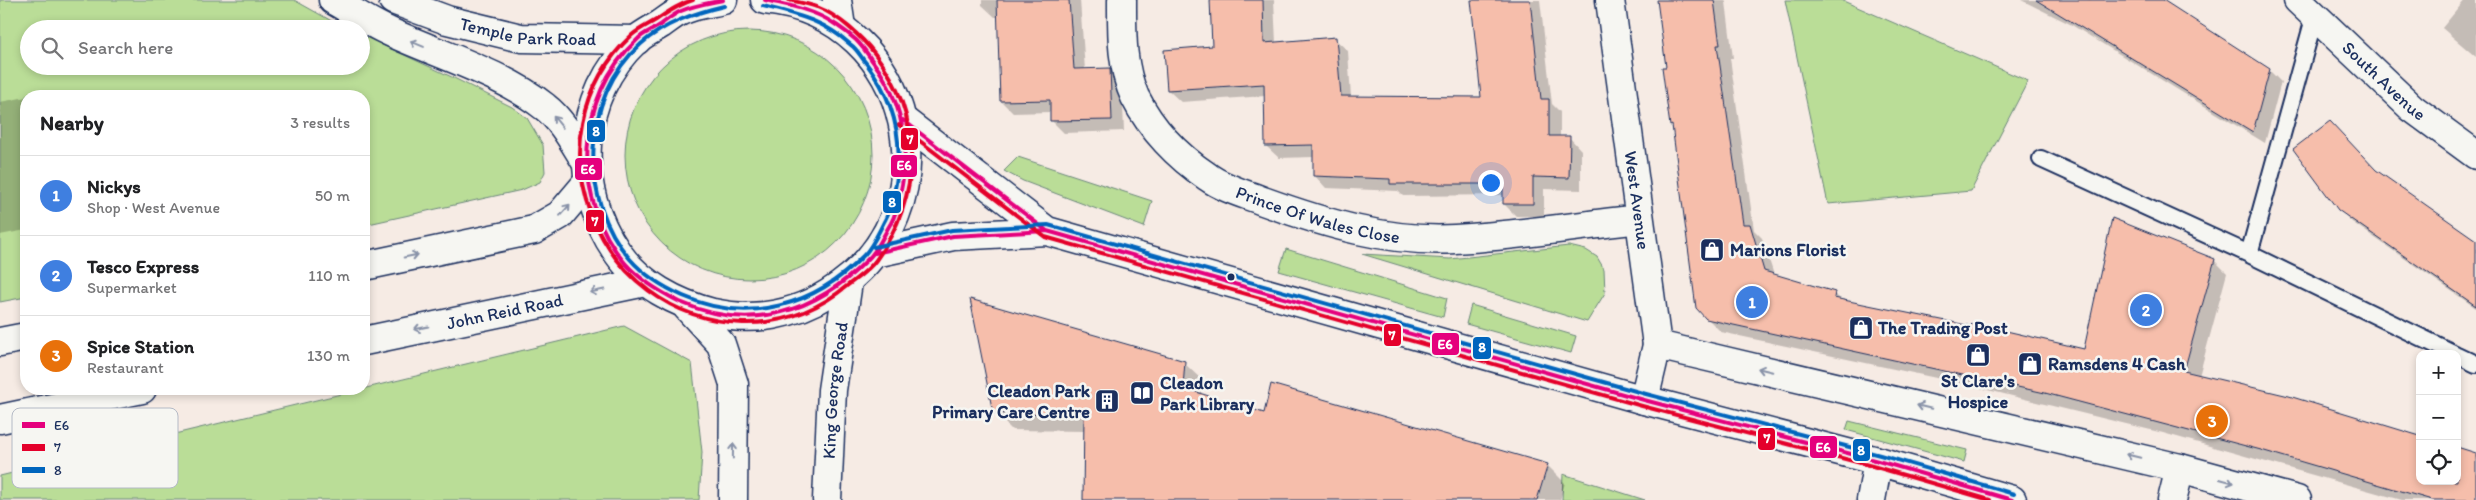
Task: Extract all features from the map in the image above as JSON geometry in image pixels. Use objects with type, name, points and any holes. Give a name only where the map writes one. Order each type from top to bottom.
[{"type":"main road","points":[[333,0],[367,20]]},
{"type":"main road","name":"Temple Park Road","points":[[393,0],[447,20],[521,38],[637,40]]},
{"type":"main road","points":[[370,265],[534,230],[560,216],[586,172],[591,117],[608,75],[637,40],[684,5],[723,0]]},
{"type":"main road","points":[[687,307],[734,317],[774,316],[813,303],[848,282],[876,253],[893,223],[904,190],[907,155],[903,120],[890,84],[868,53],[841,27],[790,2],[765,0]]},
{"type":"main road","points":[[837,0],[841,27]]},
{"type":"main road","name":"Prince Of Wales Close","points":[[1122,0],[1124,62],[1135,96],[1150,122],[1178,154],[1209,178],[1244,194],[1375,234],[1416,239],[1455,240],[1639,219]]},
{"type":"main road","name":"West Avenue","points":[[1610,0],[1657,345],[1644,400]]},
{"type":"main road","name":"South Avenue","points":[[2306,8],[2412,108],[2476,155]]},
{"type":"main road","points":[[370,22],[388,32],[464,64],[527,94],[546,108],[560,123],[586,172],[598,220],[618,254],[645,282],[687,307],[721,344],[734,384],[733,500]]},
{"type":"main road","points":[[903,120],[1047,232]]},
{"type":"main road","points":[[876,253],[953,236],[1047,232],[1644,400],[1878,461],[2012,500]]},
{"type":"main road","name":"John Reid Road","points":[[370,340],[645,282]]},
{"type":"main road","name":"King George Road","points":[[826,500],[832,390],[848,282]]},
{"type":"main road","points":[[0,342],[20,338]]},
{"type":"main road","points":[[1657,345],[2180,468],[2297,500]]},
{"type":"main road","points":[[52,408],[114,395]]},
{"type":"main road","points":[[1871,500],[1878,461]]},
{"type":"main road","points":[[2172,500],[2180,468]]},
{"type":"lane","points":[[2249,254],[2306,8]]},
{"type":"lane","points":[[2041,159],[2249,254],[2448,350]]},
{"type":"lane","points":[[2461,356],[2476,364]]},
{"type":"green space","points":[[0,0],[294,0],[330,20],[20,20],[20,75],[370,75],[370,39],[512,107],[527,118],[543,145],[545,172],[540,182],[522,190],[370,224],[370,90],[20,90],[20,298],[0,302]]},
{"type":"green space","points":[[1785,0],[1841,0],[2028,81],[1971,191],[1828,204]]},
{"type":"green space","points":[[749,31],[773,34],[796,41],[818,52],[837,67],[852,86],[863,108],[870,131],[873,155],[870,179],[863,202],[852,224],[837,243],[818,258],[796,269],[773,276],[749,279],[725,276],[702,269],[680,258],[661,243],[646,224],[635,202],[628,179],[625,155],[628,131],[635,108],[646,86],[661,67],[680,52],[702,41],[725,34]]},
{"type":"green space","points":[[1018,157],[1152,201],[1144,227],[1023,181],[1004,171]]},
{"type":"green space","points":[[1569,246],[1586,250],[1597,257],[1604,269],[1605,293],[1587,322],[1362,254],[1450,259]]},
{"type":"green space","points":[[1286,249],[1447,298],[1443,317],[1279,271]]},
{"type":"green space","points":[[1471,305],[1576,336],[1571,353],[1466,324]]},
{"type":"green space","points":[[624,326],[692,363],[702,452],[699,500],[0,500],[0,476],[12,473],[12,488],[178,488],[178,433],[337,395],[370,395],[370,387]]},
{"type":"green space","points":[[1849,421],[1967,450],[1964,462],[1846,430]]},
{"type":"green space","points":[[1563,474],[1645,500],[1562,500]]},
{"type":"building","points":[[997,0],[1069,0],[1074,69],[1110,68],[1112,120],[1050,121],[1050,100],[1000,101]]},
{"type":"building","points":[[1210,0],[1263,0],[1264,43],[1336,37],[1341,96],[1481,97],[1471,0],[1530,0],[1541,99],[1549,99],[1549,136],[1570,136],[1569,178],[1533,177],[1533,204],[1503,204],[1503,184],[1390,184],[1390,179],[1313,176],[1313,145],[1265,146],[1264,84],[1167,90],[1164,50],[1212,46]]},
{"type":"building","points":[[1657,0],[1714,0],[1720,45],[1717,45],[1743,224],[1750,224],[1764,271],[1835,292],[1834,298],[1971,326],[1972,323],[2084,349],[2112,218],[2215,259],[2184,371],[2289,396],[2416,435],[2416,485],[2461,485],[2461,448],[2476,453],[2476,500],[2432,500],[2261,450],[2045,393],[1706,319],[1696,308],[1672,125],[1670,126],[1662,67],[1666,67]]},
{"type":"building","points":[[2036,0],[2163,0],[2270,69],[2253,132]]},
{"type":"building","points":[[2330,121],[2376,170],[2476,240],[2476,306],[2338,210],[2293,149]]},
{"type":"building","name":"Cleadon Park Primary Care Centre","points":[[970,299],[1185,361],[1183,388],[1264,413],[1271,384],[1548,464],[1537,500],[1083,500],[1084,414],[993,413]]},
{"type":"transit line","name":"7","points":[[693,0],[674,8],[632,35],[600,76],[583,122],[581,169],[592,215],[615,257],[648,291],[692,314],[743,323],[772,321],[799,314],[824,302],[863,274],[876,260],[891,235],[902,210],[909,183],[911,157],[909,130],[902,104],[891,78],[870,47],[841,21],[817,7],[789,0]]},
{"type":"transit line","name":"E6","points":[[723,0],[691,7],[675,14],[641,36],[616,63],[601,90],[592,119],[588,149],[589,180],[595,209],[607,238],[625,263],[651,285],[680,302],[706,311],[732,316],[757,316],[781,312],[804,305],[827,293],[848,278],[872,255],[893,220],[899,199],[905,159],[902,124],[891,91],[882,75],[856,40],[821,16],[765,0]]},
{"type":"transit line","name":"8","points":[[724,6],[702,12],[670,25],[641,44],[621,66],[607,92],[597,119],[594,149],[595,179],[601,208],[613,235],[635,265],[661,285],[683,296],[707,305],[732,309],[780,306],[824,287],[845,273],[864,255],[887,217],[897,176],[898,141],[891,109],[885,93],[855,49],[841,37],[820,24],[763,6]]},
{"type":"transit line","name":"E6","points":[[903,120],[1047,231]]},
{"type":"transit line","name":"7","points":[[899,125],[1045,237],[1642,406],[1876,467],[1990,500]]},
{"type":"transit line","name":"8","points":[[874,247],[952,230],[1048,225],[1646,394],[1880,455],[2014,494]]},
{"type":"transit line","name":"E6","points":[[875,253],[953,236],[1047,231],[1644,400],[1878,461],[2012,500]]},
{"type":"place","name":"Marions Florist","points":[[1712,250]]},
{"type":"place","name":"Nickys","points":[[1752,302]]},
{"type":"place","name":"Tesco Express","points":[[2146,310]]},
{"type":"place","name":"The Trading Post","points":[[1861,328]]},
{"type":"place","name":"St Clare's Hospice","points":[[1978,355]]},
{"type":"place","name":"Ramsdens 4 Cash","points":[[2030,364]]},
{"type":"place","name":"Cleadon Park Library","points":[[1142,393]]},
{"type":"place","name":"Cleadon Park Primary Care Centre","points":[[1107,401]]},
{"type":"place","name":"Spice Station","points":[[2212,421]]}]
